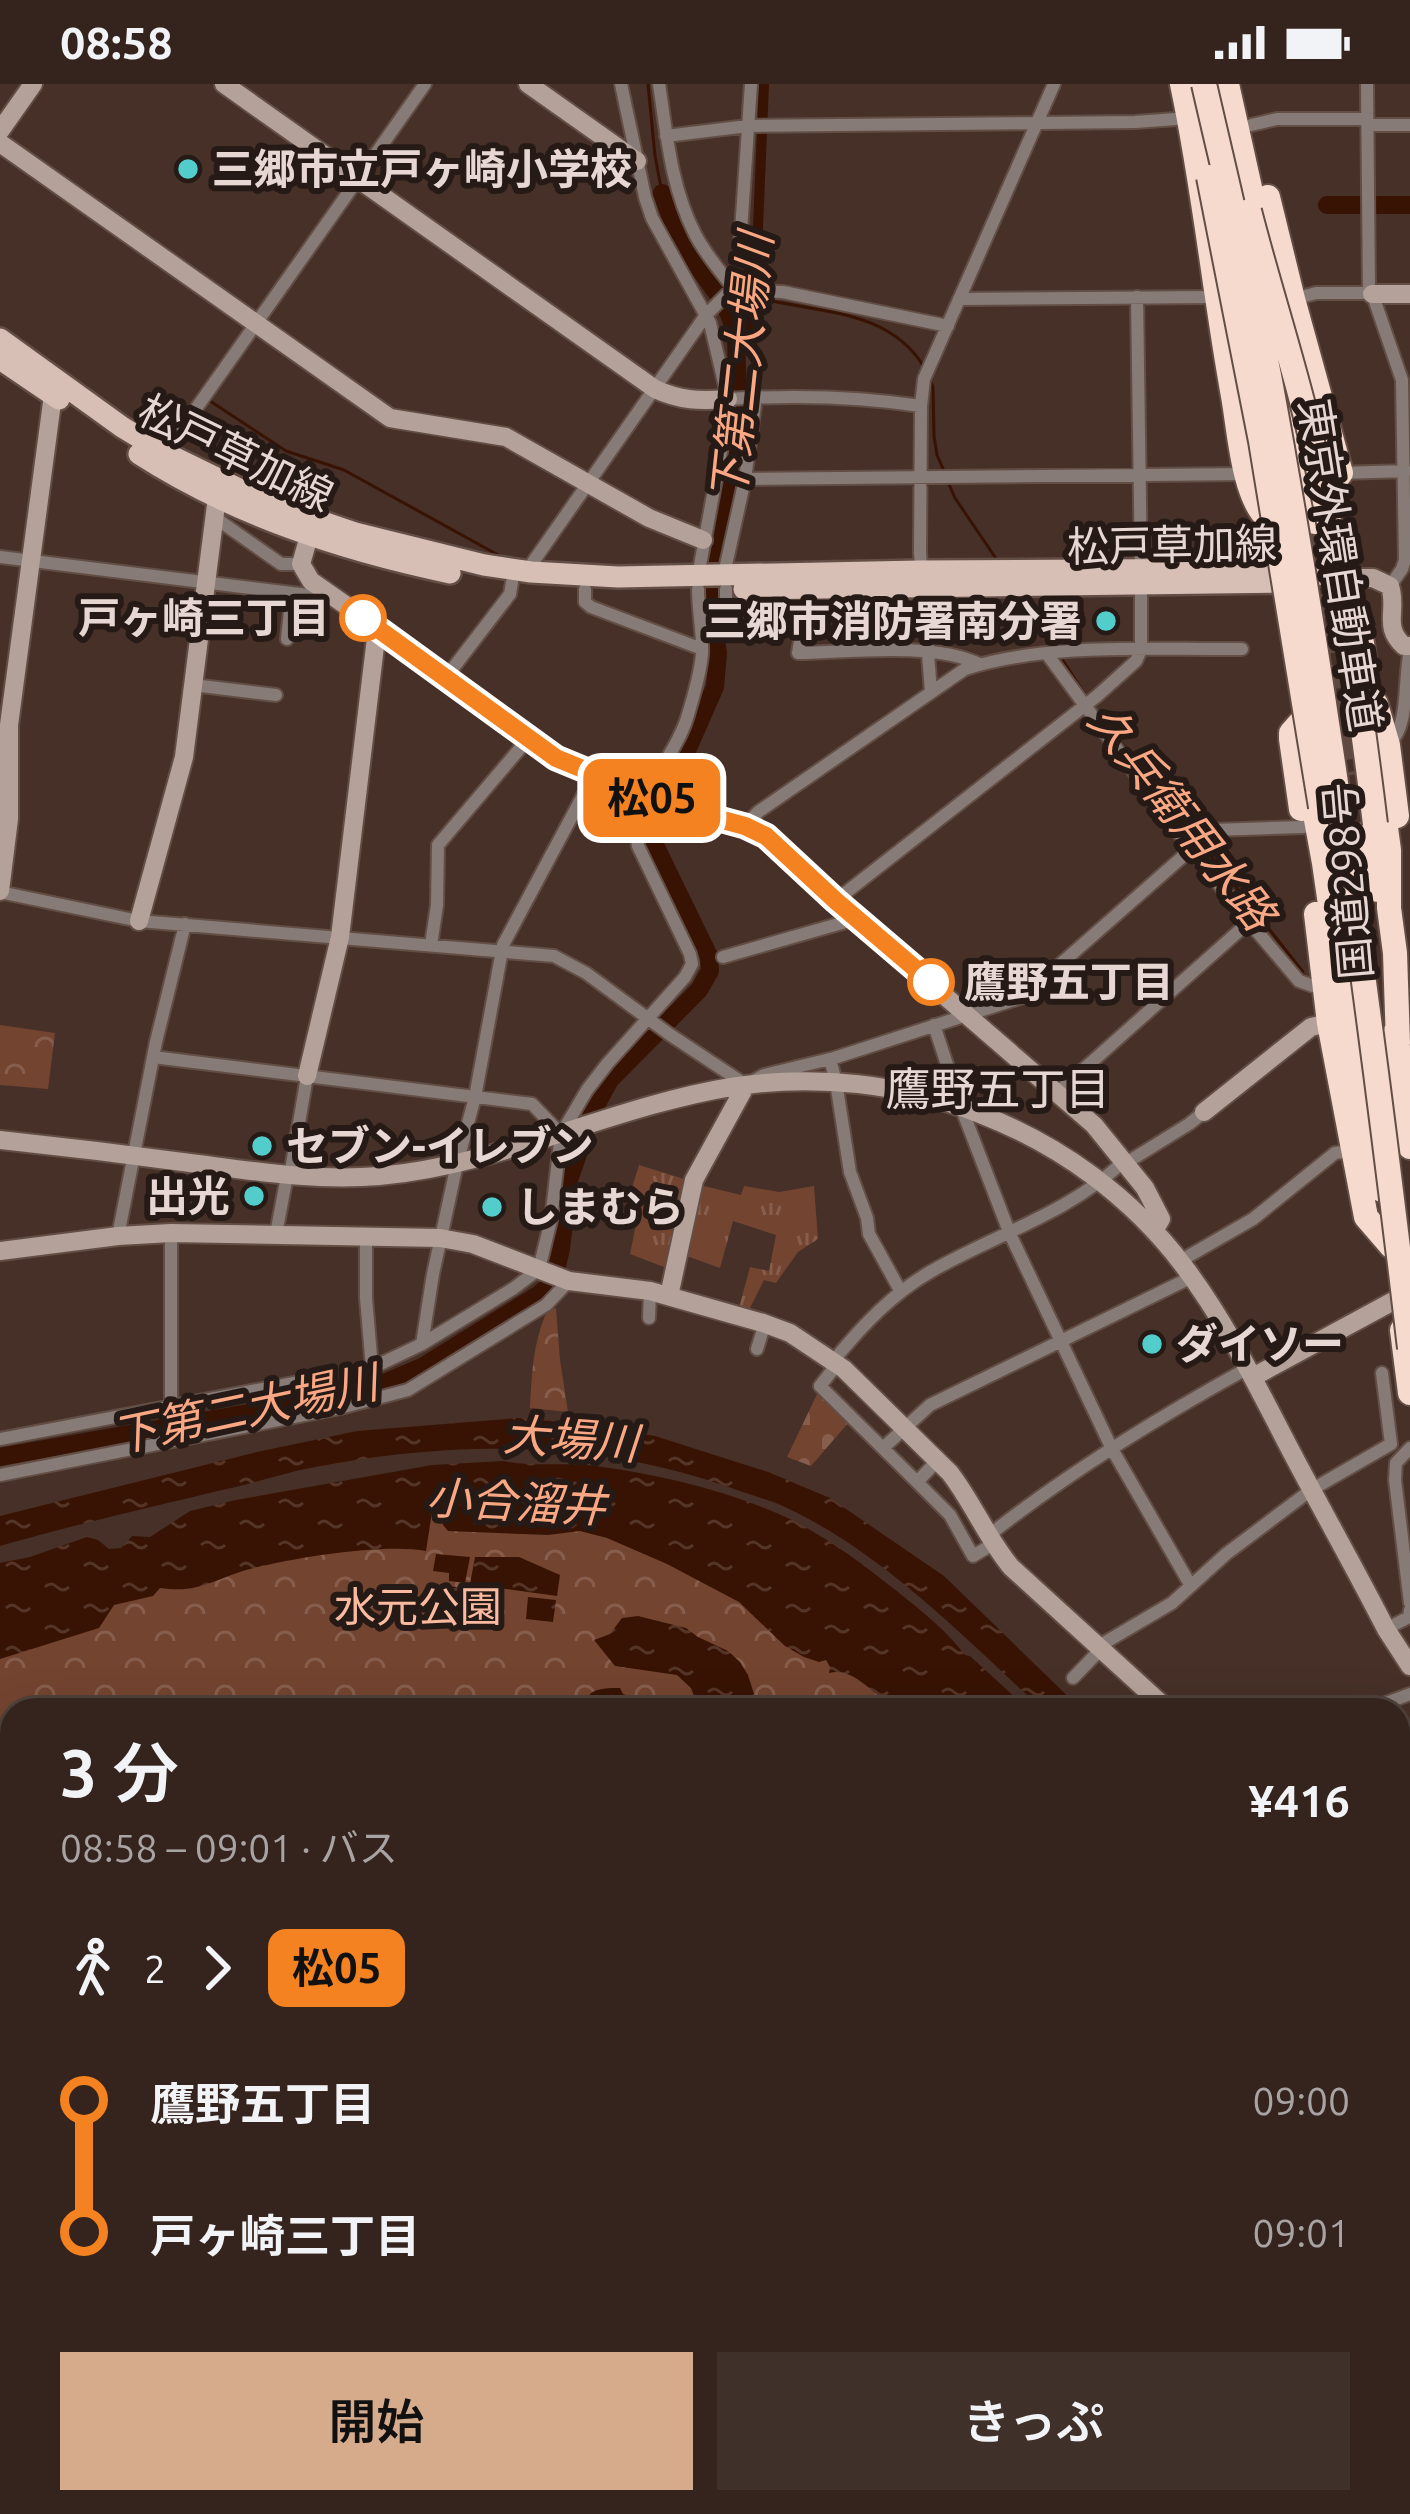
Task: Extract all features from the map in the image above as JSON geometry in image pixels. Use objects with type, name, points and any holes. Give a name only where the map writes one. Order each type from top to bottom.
[{"type":"highway","points":[[1188,84],[1215,297],[1247,475],[1259,511],[1276,521]]},
{"type":"highway","points":[[1188,84],[1261,441],[1321,807],[1324,863]]},
{"type":"highway","name":"国道298号","points":[[1188,84],[1315,522]]},
{"type":"highway","name":"東京外環自動車道","points":[[1204,84],[1270,383],[1339,800],[1410,1348]]},
{"type":"highway","name":"東京外環自動車道","points":[[1215,84],[1280,381],[1344,755],[1410,1225]]},
{"type":"highway","name":"国道298号","points":[[1227,84],[1251,184],[1271,369],[1315,427],[1337,478],[1389,850],[1398,1043]]},
{"type":"highway","points":[[1240,84],[1337,478]]},
{"type":"highway","points":[[1236,181],[1248,207],[1311,438],[1410,948]]},
{"type":"highway","points":[[1271,369],[1252,443],[1276,521],[1277,576],[1354,1071],[1386,1204]]},
{"type":"highway","points":[[1369,684],[1388,745],[1389,908]]},
{"type":"highway","points":[[1299,724],[1291,739],[1329,1022],[1366,1217],[1391,1246]]},
{"type":"highway","name":"国道298号","points":[[1387,827],[1384,932],[1410,1144]]},
{"type":"highway","name":"国道298号","points":[[1334,838],[1391,1246],[1404,1294],[1410,1393]]},
{"type":"main road","name":"松戸草加線","points":[[0,338],[161,459],[216,507],[311,528],[393,561],[585,589],[698,582]]},
{"type":"main road","name":"松戸草加線","points":[[0,359],[161,459],[276,506],[311,528]]},
{"type":"main road","name":"松戸草加線","points":[[521,577],[698,582],[1351,578]]},
{"type":"street","points":[[0,130],[33,84]]},
{"type":"street","points":[[224,84],[655,389],[696,401],[812,395],[921,406]]},
{"type":"street","points":[[161,459],[424,84]]},
{"type":"street","points":[[528,84],[637,161]]},
{"type":"street","points":[[0,1439],[372,1368],[422,1344],[541,1270],[561,1134],[586,1090],[692,964],[638,846],[639,812],[686,723],[699,672],[698,582],[728,399],[714,334],[652,218],[621,84]]},
{"type":"street","points":[[659,84],[674,176],[697,238],[737,290]]},
{"type":"street","points":[[737,290],[751,84]]},
{"type":"street","points":[[931,692],[921,580],[921,406],[927,372],[1054,84]]},
{"type":"street","points":[[1367,84],[1370,294],[1402,380],[1407,471],[1405,560],[1390,586]]},
{"type":"street","points":[[666,136],[774,125],[1190,118]]},
{"type":"street","points":[[1251,125],[1277,118],[1410,124]]},
{"type":"street","points":[[0,142],[390,418],[506,437],[649,518],[703,539]]},
{"type":"street","points":[[447,676],[706,315],[737,290],[948,326]]},
{"type":"street","points":[[1293,299],[1316,293],[1410,294]]},
{"type":"street","points":[[836,901],[1136,661],[1141,650],[1137,297]]},
{"type":"street","points":[[959,298],[1215,297]]},
{"type":"street","points":[[53,395],[9,724],[9,820],[0,892],[139,921],[554,956],[586,973],[746,1085]]},
{"type":"street","points":[[755,397],[745,478],[726,565],[729,613],[804,616],[798,653],[927,652],[980,664]]},
{"type":"street","points":[[1337,478],[1407,471]]},
{"type":"street","points":[[745,478],[1247,475]]},
{"type":"street","points":[[216,507],[281,563],[301,564]]},
{"type":"street","points":[[139,921],[184,758],[216,507]]},
{"type":"street","points":[[311,528],[301,564],[311,581],[556,758],[675,807],[766,836],[1094,1125],[1145,1187],[1161,1219],[1154,1232]]},
{"type":"street","points":[[0,557],[316,596],[327,592]]},
{"type":"street","points":[[1351,578],[1373,578],[1390,586],[1393,633],[1410,648],[1409,725],[1388,745]]},
{"type":"street","points":[[585,589],[585,602],[591,608],[702,649]]},
{"type":"street","points":[[286,639],[292,593]]},
{"type":"street","points":[[276,1234],[340,937],[376,638],[381,631]]},
{"type":"street","points":[[745,826],[758,812],[964,669],[1055,653],[1242,649]]},
{"type":"street","points":[[1055,653],[1190,848],[1249,922],[1299,982],[1323,984]]},
{"type":"street","points":[[194,685],[276,695]]},
{"type":"street","points":[[431,945],[438,845],[528,739]]},
{"type":"street","points":[[422,1344],[502,951],[594,775]]},
{"type":"street","points":[[649,1318],[694,1180],[746,1085],[1024,997],[1213,830],[1304,827]]},
{"type":"street","points":[[723,957],[856,919]]},
{"type":"street","points":[[1058,1092],[1249,922]]},
{"type":"street","points":[[118,1236],[185,924]]},
{"type":"street","points":[[1329,1022],[1311,1028],[1189,1124],[1125,1162],[1075,1200],[930,1272],[901,1292],[863,1324],[820,1386],[950,1515],[973,1556],[1043,1492],[1112,1449],[1404,1294]]},
{"type":"street","points":[[934,1025],[1010,1234],[1112,1449],[1192,1586]]},
{"type":"street","points":[[153,1057],[532,1104],[561,1134]]},
{"type":"street","points":[[830,1059],[848,1163],[869,1234],[901,1292]]},
{"type":"street","points":[[0,1140],[288,1176],[363,1177],[457,1164],[681,1097],[746,1085],[836,1082],[909,1093],[997,1120],[1101,1183],[1186,1269],[1224,1323],[1410,1666]]},
{"type":"street","points":[[883,1448],[930,1405],[1061,1340],[1186,1269],[1335,1154],[1352,1151]]},
{"type":"street","points":[[171,1233],[171,1407]]},
{"type":"street","points":[[0,1251],[171,1233],[440,1238],[473,1244],[566,1280],[659,1294],[765,1323],[836,1362],[961,1487],[990,1540],[1034,1590],[1154,1698]]},
{"type":"street","points":[[366,1235],[372,1368]]},
{"type":"street","points":[[0,1475],[340,1408],[408,1390],[546,1305],[566,1280]]},
{"type":"street","points":[[757,1348],[765,1323]]},
{"type":"street","points":[[1073,1678],[1100,1647],[1172,1603],[1226,1554],[1311,1490],[1391,1444],[1382,1373]]},
{"type":"street","points":[[852,1417],[872,1397]]},
{"type":"street","points":[[1382,1450],[1406,1452]]},
{"type":"street","points":[[1386,1629],[1409,1618],[1395,1480],[1396,1463],[1406,1452]]},
{"type":"street","points":[[917,1482],[937,1461]]},
{"type":"street","points":[[950,1515],[970,1503]]},
{"type":"street","points":[[1146,1698],[1150,1694]]},
{"type":"green space","points":[[0,1025],[55,1033],[48,1089],[0,1085]]},
{"type":"green space","points":[[639,1165],[687,1180],[669,1269],[630,1254],[641,1199],[630,1194]]},
{"type":"green space","points":[[700,1185],[741,1195],[744,1186],[779,1192],[814,1186],[818,1239],[798,1252],[776,1283],[764,1280],[749,1310],[739,1308],[750,1267],[769,1271],[776,1235],[733,1221],[720,1268],[684,1255]]},
{"type":"green space","points":[[556,1308],[568,1412],[530,1408],[539,1335],[547,1311]]},
{"type":"green space","points":[[819,1390],[849,1422],[811,1466],[787,1457]]},
{"type":"green space","name":"水元公園","points":[[406,1504],[590,1515],[953,1698],[0,1698],[0,1634]]},
{"type":"water","name":"大場川","points":[[518,1418],[591,1425],[655,1436],[768,1472],[830,1498],[944,1576],[1070,1698],[1030,1698],[889,1572],[785,1507],[682,1473],[577,1453],[471,1449],[364,1459],[299,1470],[0,1546],[0,1516],[357,1431]]},
{"type":"water","name":"小合溜井","points":[[503,1461],[584,1465],[696,1486],[769,1510],[847,1553],[942,1629],[1016,1698],[881,1698],[848,1674],[829,1673],[826,1660],[804,1657],[785,1646],[739,1602],[607,1538],[580,1531],[548,1535],[448,1531],[438,1509],[432,1512],[426,1551],[338,1553],[250,1569],[196,1587],[160,1588],[153,1596],[114,1605],[99,1628],[0,1659],[0,1563],[87,1537],[109,1549],[121,1548],[132,1536],[150,1537],[190,1511],[432,1465]]},
{"type":"water","points":[[436,1554],[470,1557],[465,1583],[449,1581],[449,1573],[433,1571]]},
{"type":"water","points":[[475,1557],[519,1557],[560,1575],[557,1596],[470,1584]]},
{"type":"water","points":[[448,1586],[465,1588],[461,1610],[428,1605],[430,1592],[447,1593]]},
{"type":"water","points":[[469,1589],[495,1592],[491,1615],[465,1611]]},
{"type":"water","points":[[528,1597],[556,1600],[553,1622],[526,1619]]},
{"type":"water","points":[[638,1616],[686,1628],[728,1651],[748,1675],[754,1694],[750,1698],[695,1698],[677,1675],[615,1666],[594,1640],[610,1634],[622,1618]]},
{"type":"water","points":[[620,1688],[634,1698],[588,1698],[603,1689]]},
{"type":"waterway","points":[[648,84],[662,193]]},
{"type":"waterway","name":"下第二大場川","points":[[755,299],[764,84]]},
{"type":"waterway","name":"下第二大場川","points":[[0,1457],[361,1393],[424,1366],[553,1282],[569,1180],[593,1111],[610,1080],[699,990],[710,971],[709,956],[653,841],[653,822],[715,687],[718,653],[711,610],[715,562],[739,434],[736,335],[724,303],[674,226],[662,193]]},
{"type":"waterway","points":[[1327,205],[1410,205]]},
{"type":"waterway","name":"下第二大場川","points":[[736,335],[748,323],[755,299]]},
{"type":"waterway","name":"久兵衛用水路","points":[[772,301],[876,326],[910,349],[924,367]]},
{"type":"waterway","name":"久兵衛用水路","points":[[930,381],[934,436],[944,471]]},
{"type":"waterway","points":[[210,401],[286,451],[344,470],[500,556]]},
{"type":"waterway","name":"久兵衛用水路","points":[[947,480],[999,563]]},
{"type":"waterway","name":"久兵衛用水路","points":[[1021,596],[1055,648]]},
{"type":"waterway","name":"久兵衛用水路","points":[[1060,656],[1088,699]]},
{"type":"waterway","name":"久兵衛用水路","points":[[1093,707],[1195,836]]},
{"type":"waterway","name":"久兵衛用水路","points":[[1201,843],[1303,972]]},
{"type":"tunnel","points":[[1315,522],[1358,774]]},
{"type":"bus line","name":"松05","points":[[363,618],[556,758],[675,807],[758,830],[931,982]]},
{"type":"place","name":"三郷市立戸ヶ崎小学校","points":[[188,169]]},
{"type":"place","name":"戸ヶ崎三丁目","points":[[363,618]]},
{"type":"place","name":"三郷市消防署南分署","points":[[1106,621]]},
{"type":"place","name":"鷹野五丁目","points":[[931,982]]},
{"type":"place","name":"セブン-イレブン","points":[[262,1146]]},
{"type":"place","name":"出光","points":[[254,1196]]},
{"type":"place","name":"しまむら","points":[[492,1207]]},
{"type":"place","name":"ダイソー","points":[[1152,1344]]},
{"type":"district","name":"鷹野五丁目","points":[[998,1089]]}]
